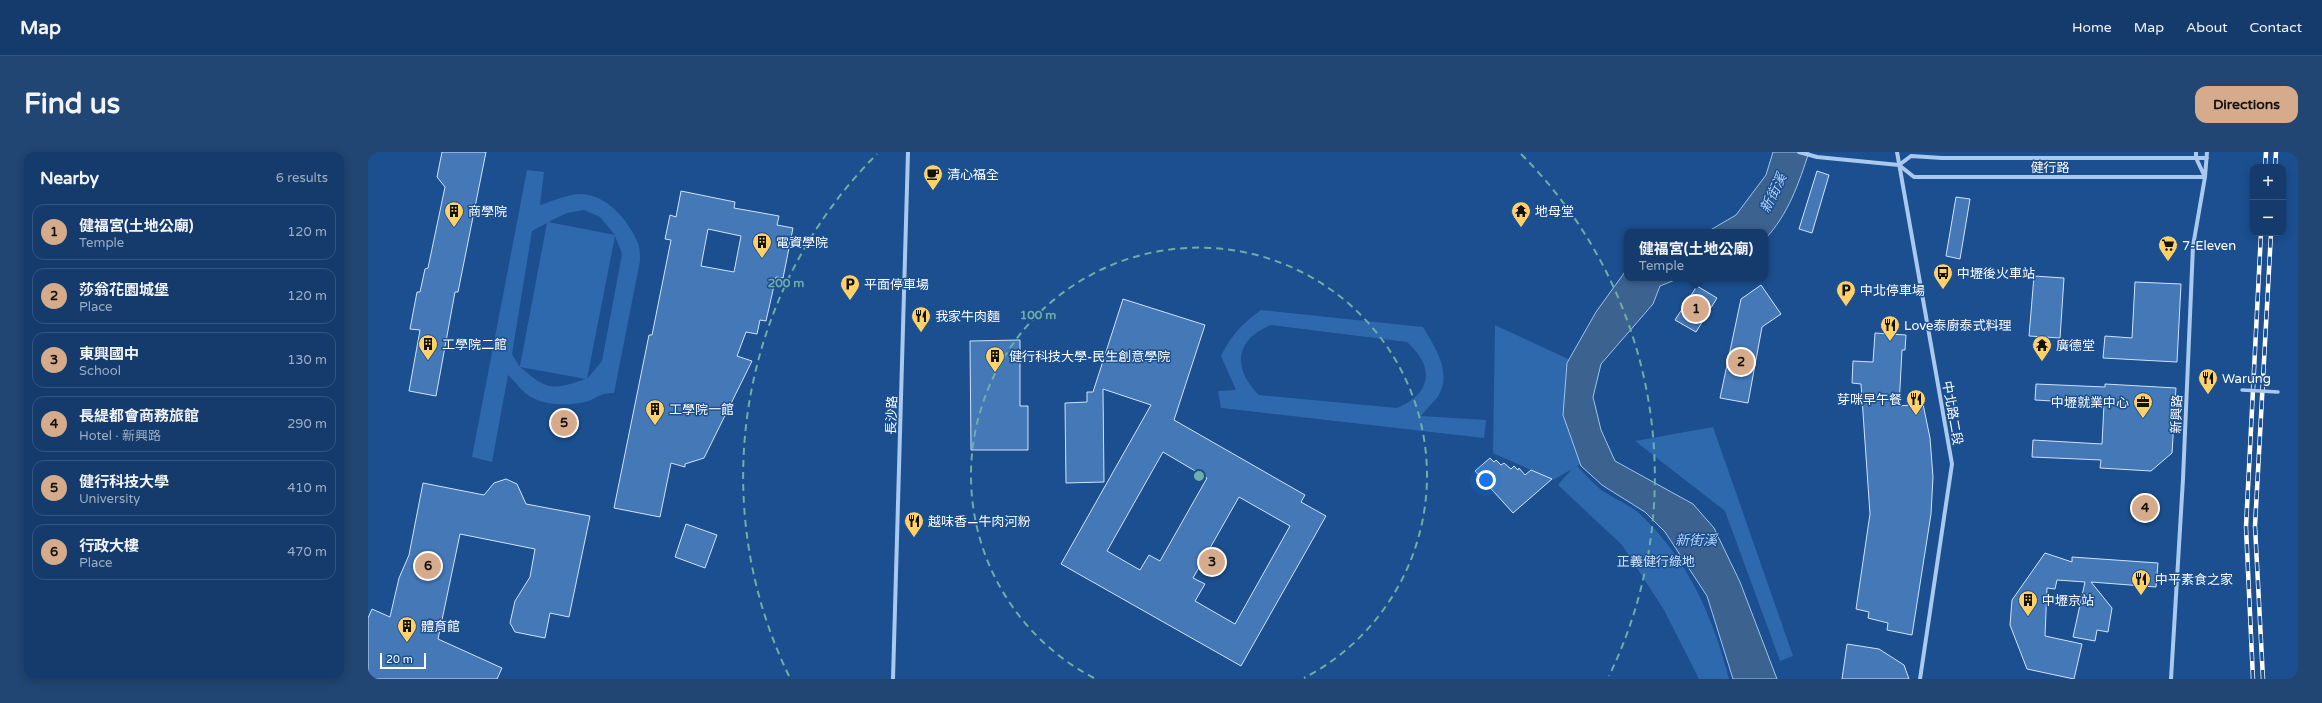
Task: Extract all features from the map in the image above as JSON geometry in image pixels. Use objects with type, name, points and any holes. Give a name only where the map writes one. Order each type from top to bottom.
[{"type":"street","name":"長沙路","points":[[893,679],[908,152]]},
{"type":"street","points":[[1799,152],[1811,155],[1900,165]]},
{"type":"street","name":"中北路二段","points":[[1897,152],[1952,464],[1920,679]]},
{"type":"street","points":[[2196,152],[2196,158],[2205,177]]},
{"type":"street","name":"新興路","points":[[2171,679],[2183,479],[2193,246],[2208,152]]},
{"type":"street","name":"健行路","points":[[2205,177],[1914,177],[1900,165],[1911,156],[1958,158],[2207,158]]},
{"type":"street","points":[[2242,390],[2278,392]]},
{"type":"green space","points":[[527,170],[544,172],[540,205],[576,194],[582,194],[600,199],[609,204],[623,218],[634,234],[639,245],[640,261],[614,393],[602,394],[592,400],[581,403],[546,403],[529,396],[508,375],[492,462],[472,457]],"holes":[[[584,210],[600,217],[615,235],[548,222],[567,213]],[[547,223],[519,366],[512,354],[532,231]],[[615,236],[622,254],[602,361],[587,379]],[[520,367],[586,379],[565,385],[551,386],[537,381]]]},
{"type":"green space","points":[[1261,310],[1423,327],[1438,353],[1443,371],[1443,381],[1441,390],[1436,399],[1421,416],[1486,420],[1484,438],[1221,408],[1218,391],[1236,390],[1221,356],[1233,336]],"holes":[[[1271,325],[1407,342],[1416,351],[1422,361],[1426,379],[1423,387],[1417,395],[1409,402],[1397,408],[1259,395],[1250,385],[1244,375],[1241,365],[1241,356],[1244,346],[1250,338],[1259,331]]]},
{"type":"green space","name":"正義健行綠地","points":[[1495,325],[1579,364],[1590,458],[1577,466],[1601,490],[1642,516],[1673,552],[1686,571],[1707,613],[1716,634],[1729,679],[1699,679],[1664,610],[1622,545],[1558,485],[1572,469],[1553,480],[1493,453]]},
{"type":"green space","points":[[1713,427],[1793,656],[1780,661],[1725,511],[1635,441]]},
{"type":"water","name":"新街溪","points":[[1773,152],[1809,152],[1792,198],[1780,220],[1768,236],[1768,229],[1712,229],[1736,215],[1766,175]]},
{"type":"water","name":"新街溪","points":[[1624,273],[1624,281],[1672,281],[1660,286],[1653,304],[1601,364],[1593,397],[1601,430],[1615,461],[1693,504],[1714,528],[1740,582],[1777,679],[1733,679],[1707,596],[1665,532],[1645,512],[1602,485],[1581,466],[1563,415],[1567,363],[1596,312]]},
{"type":"building","name":"商學院","points":[[442,152],[486,152],[458,292],[455,292],[436,396],[409,391],[420,330],[410,329],[417,292],[420,292],[425,269],[428,268],[445,187],[437,177]]},
{"type":"building","points":[[1817,171],[1829,175],[1812,233],[1799,229]]},
{"type":"building","points":[[681,191],[735,202],[734,208],[779,216],[777,225],[793,228],[783,278],[776,277],[766,321],[760,320],[757,334],[746,332],[737,356],[752,361],[704,458],[685,464],[685,467],[671,463],[660,517],[614,508],[649,335],[652,335],[671,240],[665,239],[670,215],[676,217]],"holes":[[[708,229],[741,236],[734,272],[701,266]]]},
{"type":"building","points":[[1956,197],[1970,199],[1960,259],[1946,256]]},
{"type":"building","points":[[2034,276],[2064,278],[2060,338],[2029,336]]},
{"type":"building","points":[[2135,282],[2181,284],[2177,362],[2103,358],[2105,336],[2132,338]]},
{"type":"building","points":[[1761,285],[1781,314],[1762,327],[1748,403],[1720,398],[1741,299]]},
{"type":"building","points":[[1697,286],[1717,298],[1696,332],[1675,320]]},
{"type":"building","points":[[1123,299],[1205,325],[1174,420],[1305,495],[1301,502],[1326,516],[1241,666],[1061,564],[1151,405],[1103,389],[1104,482],[1066,483],[1065,403],[1087,402],[1087,392],[1093,392]],"holes":[[[1163,452],[1207,478],[1160,561],[1149,555],[1140,570],[1107,551]],[[1239,497],[1290,526],[1235,624],[1195,601],[1205,584],[1193,578]]]},
{"type":"building","points":[[1875,333],[1906,335],[1905,350],[1902,350],[1899,406],[1910,405],[1912,408],[1923,404],[1930,438],[1933,477],[1931,514],[1912,635],[1887,630],[1888,623],[1868,618],[1869,612],[1856,609],[1870,514],[1861,384],[1852,383],[1853,361],[1873,362]]},
{"type":"building","name":"健行科技大學-民生創意學院","points":[[1020,340],[1020,406],[1028,406],[1028,450],[971,450],[970,341]]},
{"type":"building","points":[[2036,384],[2105,387],[2105,384],[2176,388],[2172,453],[2151,471],[2100,468],[2101,460],[2032,457],[2033,440],[2102,444],[2104,404],[2035,400]]},
{"type":"building","points":[[1490,458],[1494,462],[1496,460],[1501,465],[1504,463],[1511,469],[1514,466],[1518,470],[1519,468],[1525,475],[1531,470],[1552,479],[1513,513],[1475,471]]},
{"type":"building","points":[[506,479],[517,484],[526,504],[590,516],[569,617],[550,613],[545,638],[515,632],[510,623],[515,601],[530,577],[535,549],[460,534],[438,639],[502,668],[497,679],[368,679],[368,618],[372,609],[390,617],[399,578],[409,555],[423,483],[484,495],[494,483]]},
{"type":"building","points":[[686,524],[717,535],[705,568],[675,557]]},
{"type":"building","name":"中壢京站","points":[[2045,553],[2072,562],[2072,557],[2158,563],[2156,587],[2091,582],[2112,608],[2108,632],[2097,630],[2095,641],[2073,637],[2085,582],[2057,580],[2055,589],[2047,588],[2045,636],[2082,644],[2074,679],[2027,669],[2010,625],[2012,600]]},
{"type":"building","points":[[1847,644],[1879,649],[1904,665],[1909,679],[1842,679]]},
{"type":"railway","points":[[2265,164],[2266,152]]},
{"type":"railway","points":[[2275,164],[2276,152]]},
{"type":"railway","points":[[2253,679],[2246,527],[2261,236]]},
{"type":"railway","points":[[2263,679],[2255,526],[2271,236]]},
{"type":"place","name":"清心福全","points":[[933,191]]},
{"type":"place","name":"商學院","points":[[454,228]]},
{"type":"place","name":"地母堂","points":[[1521,228]]},
{"type":"place","name":"電資學院","points":[[762,259]]},
{"type":"place","name":"7-Eleven","points":[[2168,262]]},
{"type":"place","name":"中壢後火車站","points":[[1943,290]]},
{"type":"place","name":"平面停車場","points":[[850,301]]},
{"type":"place","name":"中北停車場","points":[[1846,307]]},
{"type":"place","name":"健福宮(土地公廟)","points":[[1696,309]]},
{"type":"place","name":"我家牛肉麵","points":[[921,333]]},
{"type":"place","name":"Love泰廚泰式料理","points":[[1890,342]]},
{"type":"place","name":"工學院二館","points":[[428,361]]},
{"type":"place","name":"莎翁花園城堡","points":[[1741,362]]},
{"type":"place","name":"廣德堂","points":[[2042,362]]},
{"type":"place","name":"健行科技大學-民生創意學院","points":[[995,373]]},
{"type":"place","name":"Warung","points":[[2208,395]]},
{"type":"place","name":"芽咪早午餐","points":[[1916,416]]},
{"type":"place","name":"中壢就業中心","points":[[2143,419]]},
{"type":"place","name":"健行科技大學","points":[[564,423]]},
{"type":"place","name":"工學院一館","points":[[655,426]]},
{"type":"place","name":"長緹都會商務旅館","points":[[2145,508]]},
{"type":"place","name":"越味香—牛肉河粉","points":[[914,538]]},
{"type":"place","name":"東興國中","points":[[1212,562]]},
{"type":"place","name":"行政大樓","points":[[428,566]]},
{"type":"place","name":"中平素食之家","points":[[2141,596]]},
{"type":"place","name":"中壢京站","points":[[2028,617]]},
{"type":"place","name":"體育館","points":[[407,643]]}]
